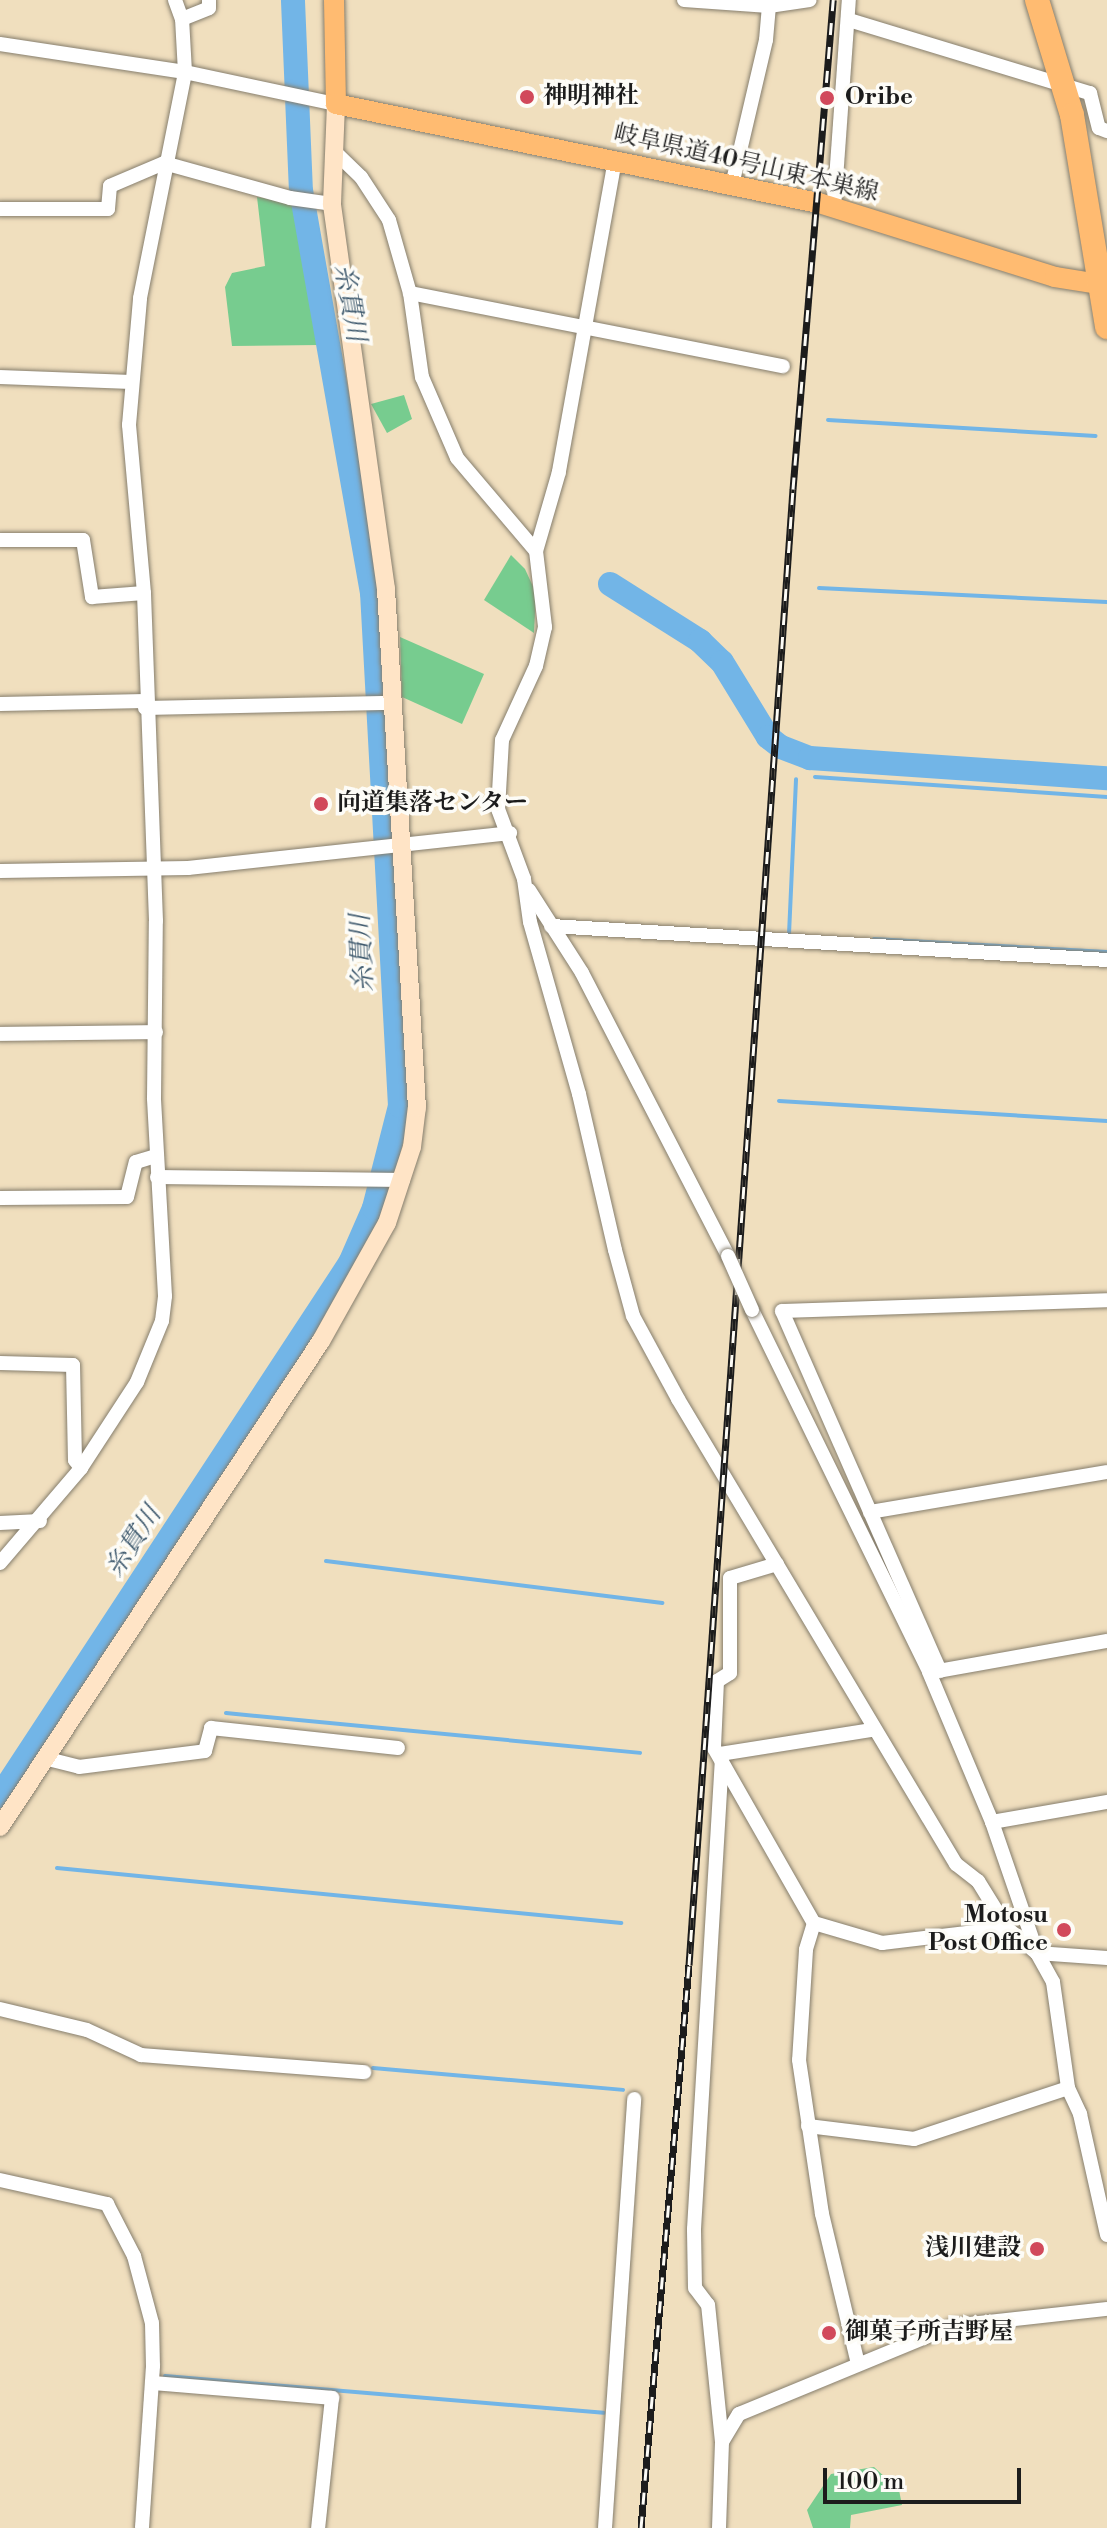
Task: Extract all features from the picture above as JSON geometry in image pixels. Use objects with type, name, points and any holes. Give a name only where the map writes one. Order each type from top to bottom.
[{"type":"highway","points":[[1037,0],[1060,84],[1072,115],[1103,286],[1107,327]]},
{"type":"main road","points":[[334,0],[336,104]]},
{"type":"main road","name":"岐阜県道40号山東本巣線","points":[[336,104],[834,207],[1055,277],[1103,286]]},
{"type":"street","points":[[0,1563],[40,1521],[81,1468],[143,1372],[162,1321],[165,1296],[156,1156],[154,870],[145,704],[144,593],[129,425],[131,382],[164,163],[185,72],[182,19],[175,0]]},
{"type":"street","points":[[182,19],[209,8],[209,0]]},
{"type":"street","points":[[684,0],[769,6],[810,0]]},
{"type":"street","points":[[834,207],[849,0]]},
{"type":"street","points":[[732,185],[766,40],[769,6]]},
{"type":"street","points":[[849,20],[1090,93],[1099,128],[1107,131]]},
{"type":"street","points":[[0,44],[185,72],[336,104],[335,152],[324,204],[381,543],[382,704],[397,844],[417,1108],[390,1180],[387,1223],[321,1341],[0,1827]]},
{"type":"street","points":[[335,152],[361,177],[389,220],[410,293],[422,377],[457,458],[536,553]]},
{"type":"street","points":[[615,160],[559,472],[536,553],[545,627],[536,666],[502,740],[498,809],[510,833],[524,879],[530,922],[633,1316],[872,1730],[956,1864],[978,1881],[1007,1928],[1037,1953],[1107,1958]]},
{"type":"street","points":[[0,209],[108,209],[110,186],[164,163],[290,198],[324,204]]},
{"type":"street","points":[[410,293],[584,324],[783,366]]},
{"type":"street","points":[[0,377],[131,382]]},
{"type":"street","points":[[0,540],[83,540],[92,597],[144,593]]},
{"type":"street","points":[[0,704],[382,704]]},
{"type":"street","points":[[0,871],[154,870],[510,833]]},
{"type":"street","points":[[524,879],[614,1034],[934,1672]]},
{"type":"street","points":[[551,926],[1107,960]]},
{"type":"street","points":[[0,1034],[156,1032]]},
{"type":"street","points":[[0,1198],[127,1197],[136,1162],[156,1156]]},
{"type":"street","points":[[157,1177],[390,1180]]},
{"type":"street","points":[[1107,1300],[782,1311],[870,1512],[992,1822],[1037,1953],[1053,1982],[1068,2088],[1080,2114],[1107,2235]]},
{"type":"street","points":[[0,1363],[73,1365],[75,1460],[81,1468]]},
{"type":"street","points":[[870,1512],[1107,1472]]},
{"type":"street","points":[[0,1523],[40,1521]]},
{"type":"street","points":[[777,1564],[730,1578],[730,1673],[717,1681],[714,1748],[814,1923],[882,1943],[1007,1928]]},
{"type":"street","points":[[934,1672],[1107,1641]]},
{"type":"street","points":[[44,1758],[79,1767],[205,1751],[211,1728],[398,1748]]},
{"type":"street","points":[[721,1756],[872,1730]]},
{"type":"street","points":[[719,2528],[722,2442],[708,2305],[695,2288],[694,2229],[721,1756]]},
{"type":"street","points":[[992,1822],[1107,1802]]},
{"type":"street","points":[[814,1923],[806,1950],[799,2060],[822,2214],[858,2364]]},
{"type":"street","points":[[0,2009],[87,2030],[141,2055],[364,2072]]},
{"type":"street","points":[[808,2126],[914,2139],[1068,2088]]},
{"type":"street","points":[[605,2528],[634,2099]]},
{"type":"street","points":[[0,2180],[107,2204],[134,2256],[146,2295],[154,2383],[146,2424],[142,2528]]},
{"type":"street","points":[[722,2442],[739,2414],[952,2326],[1107,2309]]},
{"type":"street","points":[[154,2383],[332,2398],[318,2528]]},
{"type":"green space","points":[[257,197],[293,203],[319,345],[232,346],[225,287],[232,273],[265,266]]},
{"type":"green space","points":[[404,395],[412,419],[387,433],[371,404]]},
{"type":"green space","points":[[511,555],[525,569],[536,593],[534,633],[484,600]]},
{"type":"green space","points":[[400,637],[484,674],[462,724],[402,697]]},
{"type":"green space","points":[[874,2467],[899,2490],[902,2505],[851,2515],[850,2528],[813,2528],[807,2510],[831,2474]]},
{"type":"waterway","name":"糸貫川","points":[[0,1796],[350,1263],[374,1208],[400,1106],[372,593],[301,192],[293,0]]},
{"type":"waterway","points":[[828,420],[1096,436]]},
{"type":"waterway","points":[[610,584],[700,641],[722,662],[768,737],[781,747],[810,758],[1107,778]]},
{"type":"waterway","points":[[819,588],[1107,602]]},
{"type":"waterway","points":[[815,777],[1107,797]]},
{"type":"waterway","points":[[789,934],[796,779]]},
{"type":"waterway","points":[[874,939],[1107,952]]},
{"type":"waterway","points":[[779,1101],[1107,1121]]},
{"type":"waterway","points":[[326,1561],[662,1603]]},
{"type":"waterway","points":[[226,1713],[640,1753]]},
{"type":"waterway","points":[[57,1868],[621,1923]]},
{"type":"waterway","points":[[373,2068],[623,2090]]},
{"type":"waterway","points":[[165,2376],[603,2413]]},
{"type":"railway","points":[[641,2528],[689,1965],[793,489],[833,0]]},
{"type":"place","name":"神明神社","points":[[527,97]]},
{"type":"place","name":"Oribe","points":[[827,98]]},
{"type":"place","name":"向道集落センター","points":[[321,804]]},
{"type":"place","name":"Motosu Post Office","points":[[1064,1930]]},
{"type":"place","name":"浅川建設","points":[[1037,2249]]},
{"type":"place","name":"御菓子所吉野屋","points":[[829,2333]]}]
